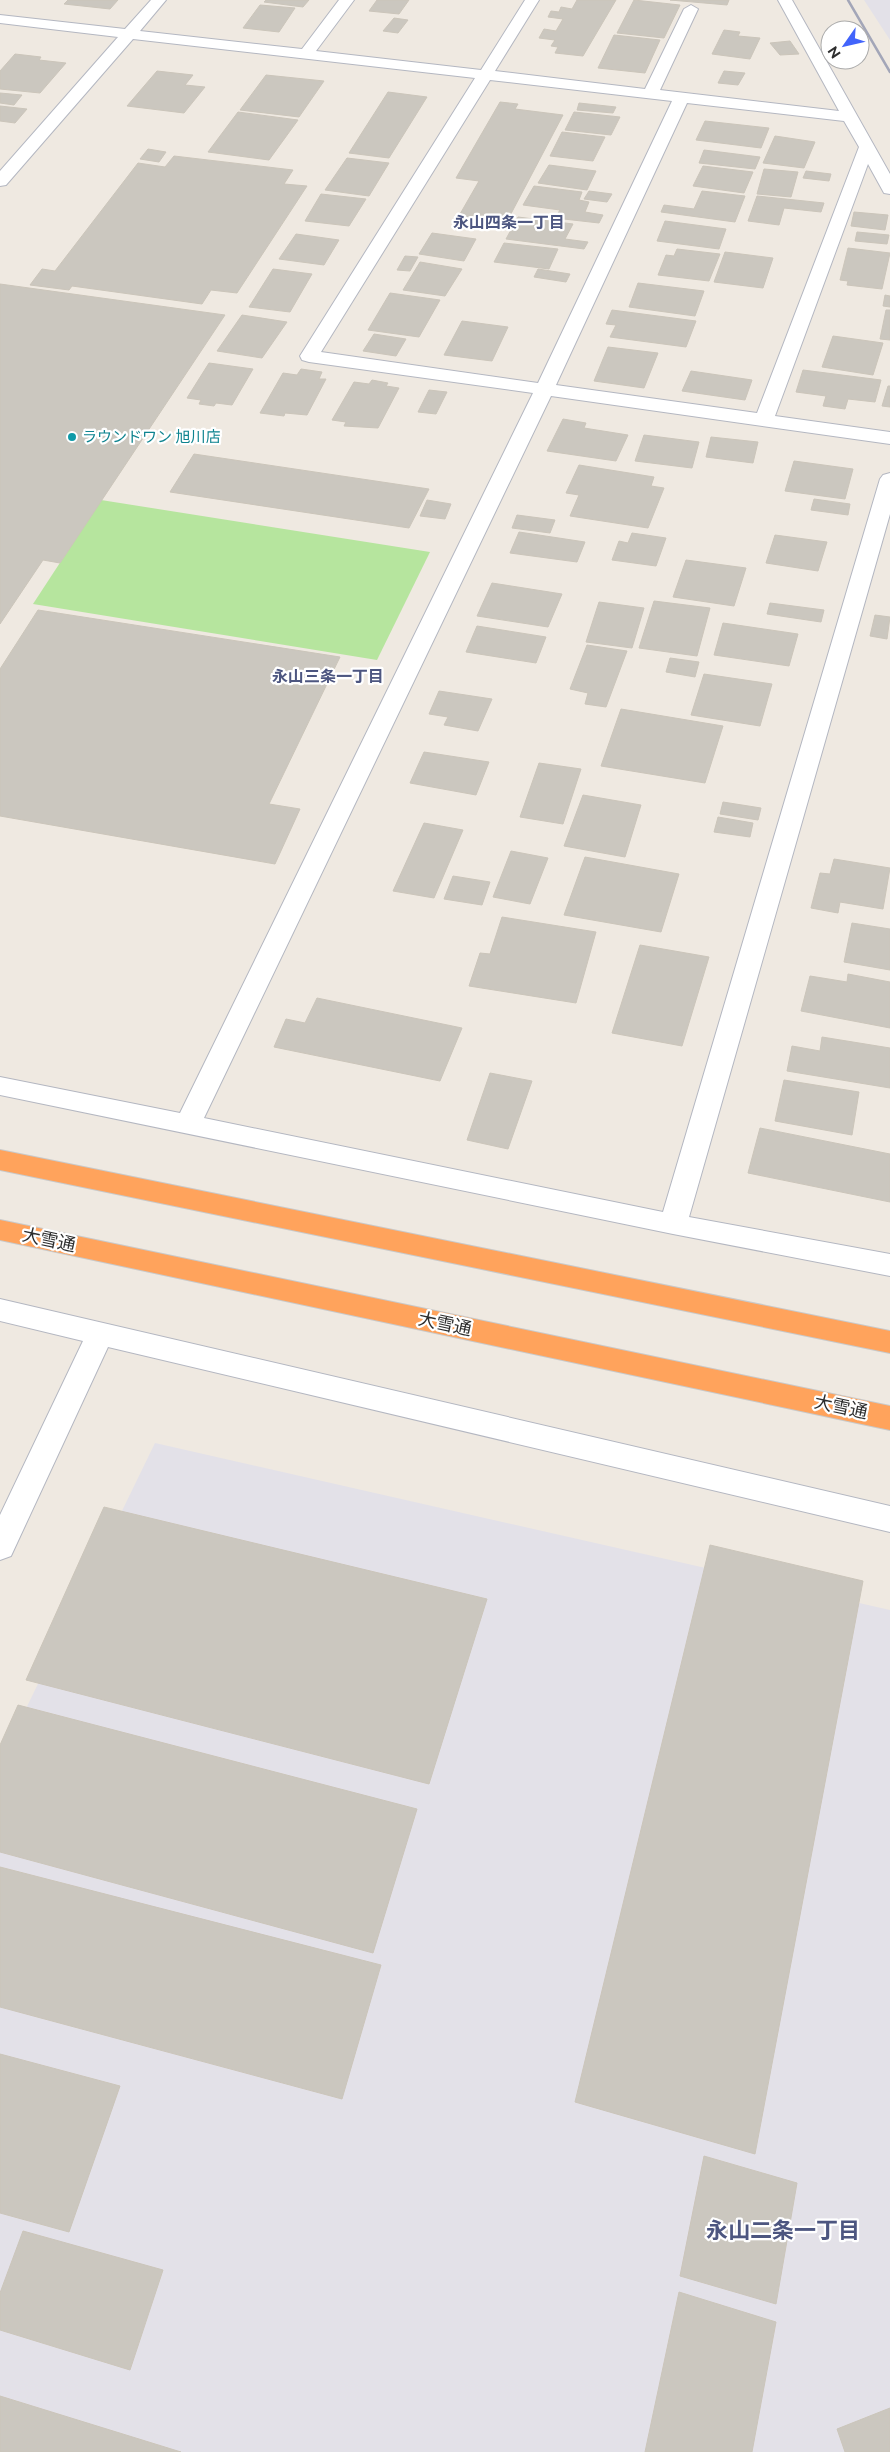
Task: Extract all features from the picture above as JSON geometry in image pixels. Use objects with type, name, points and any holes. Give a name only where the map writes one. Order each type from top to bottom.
[{"type":"highway","points":[[0,1160],[890,1342]]},
{"type":"highway","name":"大雪通","points":[[0,1230],[890,1418]]},
{"type":"street","points":[[0,181],[159,0]]},
{"type":"street","points":[[306,54],[347,0]]},
{"type":"street","points":[[532,0],[310,356],[544,391],[890,438]]},
{"type":"street","points":[[785,0],[890,189]]},
{"type":"street","points":[[650,94],[691,8]]},
{"type":"street","points":[[0,19],[851,117]]},
{"type":"street","points":[[188,1124],[544,391],[682,97]]},
{"type":"street","points":[[764,420],[866,148]]},
{"type":"street","points":[[673,1224],[890,478]]},
{"type":"street","points":[[0,1086],[673,1224],[890,1265]]},
{"type":"street","points":[[0,1310],[101,1332],[890,1519]]},
{"type":"street","points":[[0,1547],[101,1332]]},
{"type":"shaded area","points":[[864,0],[890,0],[890,40]]},
{"type":"shaded area","points":[[155,1443],[890,1610],[890,2452],[0,2452],[0,1762]]},
{"type":"green space","points":[[101,500],[430,552],[377,660],[33,604]]},
{"type":"building","points":[[68,0],[118,0],[110,9],[64,4]]},
{"type":"building","points":[[266,0],[309,0],[303,7],[264,2]]},
{"type":"building","points":[[377,0],[409,0],[399,14],[369,11]]},
{"type":"building","points":[[577,0],[616,0],[583,56],[555,53],[558,47],[551,46],[555,40],[539,38],[544,29],[556,31],[563,19],[548,17],[551,11],[559,12],[561,7],[572,9]]},
{"type":"building","points":[[634,0],[680,5],[664,38],[617,33]]},
{"type":"building","points":[[670,0],[729,0],[727,5]]},
{"type":"building","points":[[260,5],[295,8],[279,32],[243,28]]},
{"type":"building","points":[[394,18],[408,20],[398,33],[383,31]]},
{"type":"building","points":[[724,30],[740,32],[738,36],[760,38],[750,59],[712,54]]},
{"type":"building","points":[[614,35],[660,40],[645,73],[598,68]]},
{"type":"building","points":[[790,41],[799,54],[780,55],[770,43]]},
{"type":"building","points":[[15,54],[41,57],[39,60],[66,63],[40,93],[0,89],[0,71]]},
{"type":"building","points":[[157,71],[193,75],[185,85],[205,87],[184,113],[127,106]]},
{"type":"building","points":[[724,71],[745,73],[738,85],[718,83]]},
{"type":"building","points":[[266,75],[324,81],[299,117],[240,110]]},
{"type":"building","points":[[388,92],[427,97],[389,158],[349,153]]},
{"type":"building","points":[[0,93],[22,95],[14,105],[0,103]]},
{"type":"building","points":[[500,102],[518,104],[515,109],[563,115],[504,227],[456,221],[479,181],[456,178]]},
{"type":"building","points":[[579,103],[616,107],[613,113],[577,110]]},
{"type":"building","points":[[0,106],[27,109],[15,123],[0,121]]},
{"type":"building","points":[[238,112],[298,120],[269,160],[208,152]]},
{"type":"building","points":[[574,112],[620,117],[611,135],[565,130]]},
{"type":"building","points":[[705,121],[769,128],[761,148],[696,140]]},
{"type":"building","points":[[562,132],[605,137],[593,161],[550,156]]},
{"type":"building","points":[[775,136],[815,142],[804,168],[763,163]]},
{"type":"building","points":[[148,149],[166,152],[159,162],[140,159]]},
{"type":"building","points":[[704,150],[760,157],[755,169],[699,163]]},
{"type":"building","points":[[174,156],[293,170],[284,184],[307,186],[237,293],[211,290],[202,304],[72,286],[69,290],[30,285],[42,269],[55,271],[138,163],[165,167]]},
{"type":"building","points":[[347,158],[389,163],[369,196],[325,190]]},
{"type":"building","points":[[549,165],[596,171],[587,190],[538,183]]},
{"type":"building","points":[[703,166],[753,172],[744,193],[693,186]]},
{"type":"building","points":[[764,169],[798,172],[791,197],[757,194]]},
{"type":"building","points":[[806,171],[831,174],[829,181],[803,178]]},
{"type":"building","points":[[534,186],[582,192],[579,200],[589,202],[585,212],[603,215],[599,223],[555,218],[560,210],[523,205]]},
{"type":"building","points":[[589,191],[612,194],[607,202],[584,199]]},
{"type":"building","points":[[702,191],[745,196],[735,222],[661,212],[664,205],[694,209]]},
{"type":"building","points":[[321,194],[366,199],[349,226],[305,221]]},
{"type":"building","points":[[757,196],[824,203],[821,212],[784,208],[779,225],[748,221]]},
{"type":"building","points":[[854,212],[888,215],[885,230],[851,226]]},
{"type":"building","points":[[518,217],[573,224],[565,239],[588,242],[584,249],[506,239]]},
{"type":"building","points":[[665,221],[726,229],[719,249],[657,241]]},
{"type":"building","points":[[857,232],[889,235],[887,244],[855,241]]},
{"type":"building","points":[[432,233],[476,239],[464,261],[419,254]]},
{"type":"building","points":[[296,234],[339,240],[324,265],[279,259]]},
{"type":"building","points":[[504,243],[558,249],[549,269],[494,262]]},
{"type":"building","points":[[848,248],[890,253],[882,289],[847,285],[848,281],[840,280]]},
{"type":"building","points":[[677,249],[720,254],[709,281],[658,275],[666,255],[674,256]]},
{"type":"building","points":[[725,252],[773,258],[763,288],[714,282]]},
{"type":"building","points":[[405,256],[418,257],[410,271],[397,270]]},
{"type":"building","points":[[420,262],[462,269],[445,296],[403,290]]},
{"type":"building","points":[[273,269],[312,274],[290,312],[249,307]]},
{"type":"building","points":[[538,269],[570,274],[566,282],[534,277]]},
{"type":"building","points":[[638,283],[704,291],[695,316],[629,307]]},
{"type":"building","name":"ラウンドワン 旭川店","points":[[0,284],[225,315],[60,563],[43,560],[0,624]]},
{"type":"building","points":[[390,293],[440,300],[419,337],[368,330]]},
{"type":"building","points":[[885,295],[890,296],[890,307],[883,306]]},
{"type":"building","points":[[612,310],[696,321],[686,347],[610,337],[616,325],[606,324]]},
{"type":"building","points":[[886,310],[890,310],[890,340],[880,339]]},
{"type":"building","points":[[242,315],[287,322],[262,358],[217,351]]},
{"type":"building","points":[[462,321],[508,327],[492,361],[444,355]]},
{"type":"building","points":[[374,334],[406,339],[396,356],[363,351]]},
{"type":"building","points":[[833,336],[883,343],[873,375],[822,367]]},
{"type":"building","points":[[608,347],[658,353],[644,388],[594,381]]},
{"type":"building","points":[[209,363],[253,369],[232,405],[216,403],[214,406],[199,404],[201,400],[187,398]]},
{"type":"building","points":[[301,369],[322,372],[319,379],[326,379],[307,415],[285,413],[284,416],[260,413],[283,373],[297,375]]},
{"type":"building","points":[[803,370],[881,380],[875,402],[848,399],[845,409],[823,406],[826,396],[796,392]]},
{"type":"building","points":[[691,371],[752,380],[745,400],[682,391]]},
{"type":"building","points":[[372,380],[388,383],[386,386],[399,388],[378,428],[344,426],[346,422],[332,420],[354,382],[369,384]]},
{"type":"building","points":[[888,386],[890,386],[890,407],[882,406]]},
{"type":"building","points":[[429,390],[447,392],[436,414],[418,412]]},
{"type":"building","points":[[563,419],[586,423],[584,428],[628,435],[616,461],[547,451]]},
{"type":"building","points":[[644,435],[699,442],[692,468],[635,461]]},
{"type":"building","points":[[711,437],[758,442],[753,463],[706,457]]},
{"type":"building","points":[[194,454],[429,489],[409,528],[170,492]]},
{"type":"building","points":[[794,461],[853,469],[845,499],[785,491]]},
{"type":"building","points":[[579,465],[654,477],[651,486],[664,488],[648,528],[570,516],[579,495],[566,493]]},
{"type":"building","points":[[814,499],[850,504],[848,515],[811,510]]},
{"type":"building","points":[[427,500],[451,504],[445,519],[420,516]]},
{"type":"building","points":[[517,515],[555,520],[550,533],[512,528]]},
{"type":"building","points":[[519,532],[585,542],[577,562],[510,553]]},
{"type":"building","points":[[632,533],[666,538],[656,566],[612,560],[619,541],[628,543]]},
{"type":"building","points":[[775,535],[827,542],[818,571],[766,563]]},
{"type":"building","points":[[686,560],[746,568],[734,606],[673,597]]},
{"type":"building","points":[[492,583],[562,594],[548,627],[477,616]]},
{"type":"building","points":[[654,601],[710,608],[697,656],[639,648]]},
{"type":"building","points":[[599,602],[644,608],[632,648],[586,642]]},
{"type":"building","points":[[770,603],[824,610],[821,622],[767,614]]},
{"type":"building","points":[[38,610],[340,657],[269,804],[300,809],[275,864],[0,816],[0,669]]},
{"type":"building","points":[[875,615],[890,617],[887,639],[870,636]]},
{"type":"building","points":[[723,623],[798,634],[789,666],[714,655]]},
{"type":"building","points":[[477,626],[546,637],[536,663],[466,652]]},
{"type":"building","points":[[587,645],[627,651],[606,707],[585,704],[588,693],[570,689]]},
{"type":"building","points":[[670,658],[699,662],[695,677],[666,672]]},
{"type":"building","points":[[704,674],[772,684],[760,726],[691,715]]},
{"type":"building","points":[[439,691],[492,699],[478,731],[444,725],[448,717],[429,714]]},
{"type":"building","points":[[621,709],[723,726],[705,783],[601,766]]},
{"type":"building","points":[[424,752],[489,762],[476,795],[410,783]]},
{"type":"building","points":[[539,763],[581,769],[563,824],[520,817]]},
{"type":"building","points":[[583,795],[641,805],[625,857],[564,846]]},
{"type":"building","points":[[723,802],[761,808],[758,820],[720,814]]},
{"type":"building","points":[[718,817],[753,823],[750,837],[714,832]]},
{"type":"building","points":[[424,823],[463,830],[434,898],[393,891]]},
{"type":"building","points":[[511,851],[548,858],[530,904],[493,897]]},
{"type":"building","points":[[585,857],[679,874],[661,932],[564,915]]},
{"type":"building","points":[[834,859],[890,868],[883,909],[840,902],[838,913],[811,908],[820,873],[830,874]]},
{"type":"building","points":[[453,876],[490,882],[482,905],[444,899]]},
{"type":"building","points":[[502,917],[596,932],[576,1003],[469,986],[480,953],[490,954]]},
{"type":"building","points":[[852,923],[890,929],[890,970],[844,962]]},
{"type":"building","points":[[640,945],[709,957],[682,1046],[612,1033]]},
{"type":"building","points":[[848,974],[890,982],[890,1028],[801,1011],[810,976],[847,982]]},
{"type":"building","points":[[317,998],[462,1028],[440,1081],[274,1047],[286,1019],[305,1023]]},
{"type":"building","points":[[822,1037],[890,1048],[890,1088],[787,1071],[792,1046],[820,1051]]},
{"type":"building","points":[[490,1073],[532,1081],[508,1149],[467,1140]]},
{"type":"building","points":[[784,1080],[859,1092],[852,1135],[775,1121]]},
{"type":"building","points":[[760,1128],[890,1154],[890,1202],[748,1173]]},
{"type":"building","points":[[104,1507],[487,1599],[429,1784],[26,1680]]},
{"type":"building","points":[[710,1545],[863,1581],[755,2154],[575,2102]]},
{"type":"building","points":[[18,1705],[417,1809],[373,1953],[0,1852],[0,1745]]},
{"type":"building","points":[[0,1867],[381,1965],[342,2099],[0,2007]]},
{"type":"building","points":[[0,2054],[120,2086],[69,2232],[0,2213]]},
{"type":"building","points":[[704,2156],[797,2183],[776,2304],[680,2276]]},
{"type":"building","points":[[23,2231],[163,2270],[130,2370],[0,2330],[0,2293]]},
{"type":"building","points":[[679,2292],[776,2322],[752,2452],[645,2452]]},
{"type":"building","points":[[0,2396],[181,2452],[0,2452]]},
{"type":"building","points":[[890,2408],[890,2452],[845,2452],[837,2429]]},
{"type":"railway","points":[[848,0],[890,72]]},
{"type":"place","name":"ラウンドワン 旭川店","points":[[72,437]]},
{"type":"district","name":"永山四条一丁目","points":[[509,222]]},
{"type":"district","name":"永山三条一丁目","points":[[328,676]]},
{"type":"district","name":"永山二条一丁目","points":[[783,2230]]}]
